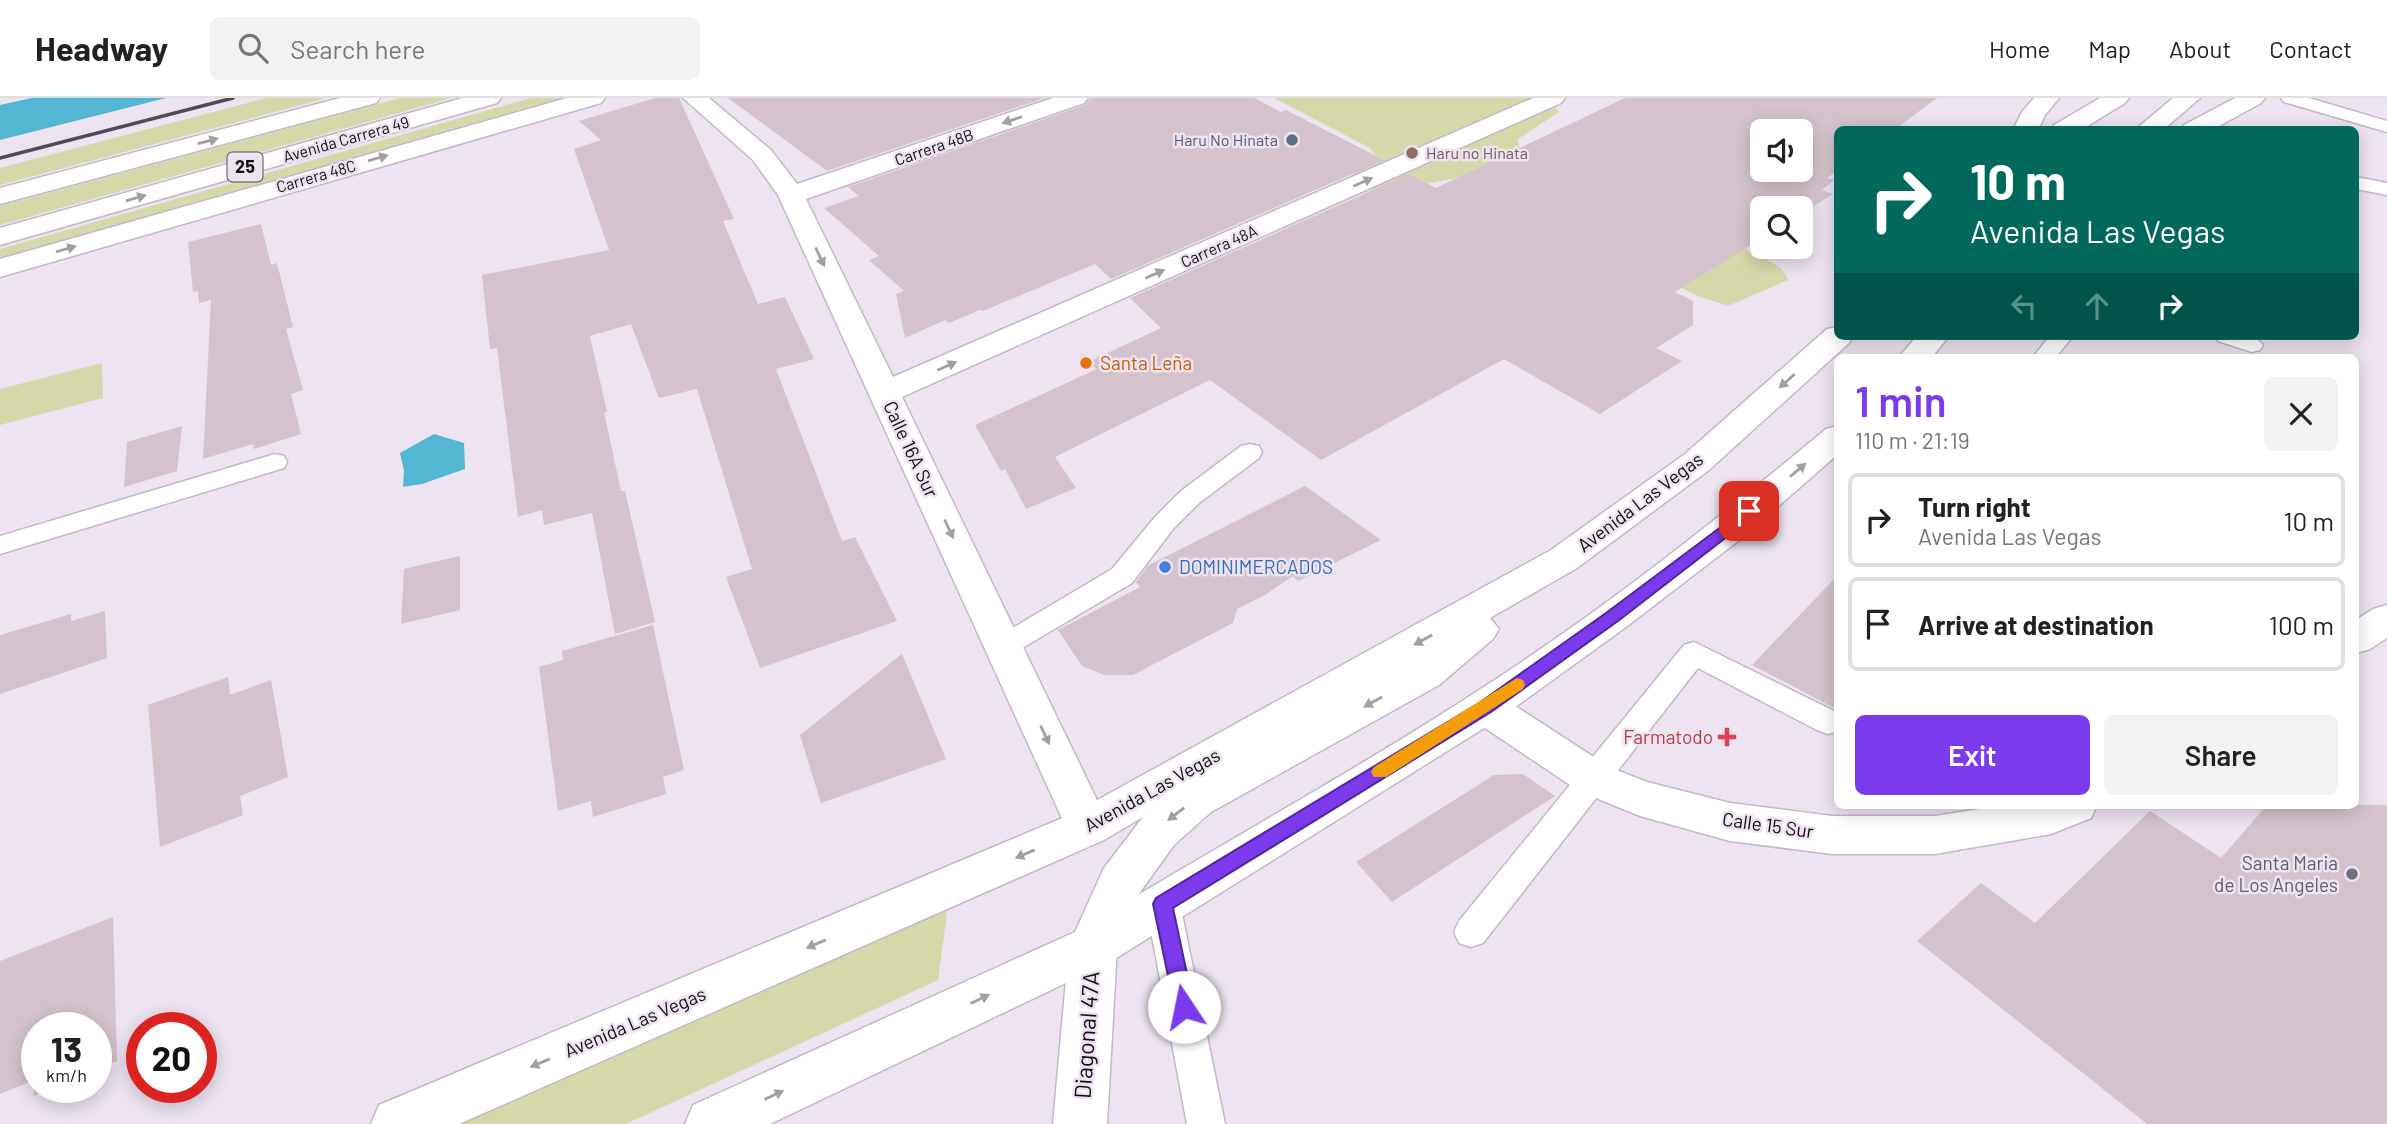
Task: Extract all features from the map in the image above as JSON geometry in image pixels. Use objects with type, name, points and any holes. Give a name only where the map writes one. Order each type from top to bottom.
[{"type":"main road","name":"Avenida Carrera 49","points":[[0,196],[368,98]]},
{"type":"main road","name":"Avenida Carrera 49","points":[[0,237],[489,98]]},
{"type":"main road","name":"Carrera 48C","points":[[0,268],[593,98]]},
{"type":"main road","name":"Calle 16A Sur","points":[[695,98],[762,155],[791,195],[1088,827]]},
{"type":"main road","name":"Carrera 48B","points":[[791,195],[1076,98]]},
{"type":"main road","name":"Carrera 48A","points":[[884,393],[1553,98]]},
{"type":"main road","points":[[2027,126],[2047,98]]},
{"type":"main road","points":[[2070,126],[2116,98]]},
{"type":"main road","points":[[2152,126],[2188,98]]},
{"type":"main road","points":[[2200,126],[2253,98]]},
{"type":"main road","name":"Avenida Las Vegas","points":[[398,1124],[1088,827],[1564,559],[1697,462],[1834,340]]},
{"type":"main road","points":[[1917,354],[1930,340]]},
{"type":"main road","points":[[712,1124],[1093,947],[1485,708],[1729,529],[1834,439]]},
{"type":"main road","name":"Diagonal 47A","points":[[1080,1124],[1093,947],[1109,901],[1132,859],[1163,825],[1195,799],[1425,674],[1564,559]]},
{"type":"main road","points":[[2359,637],[2387,619]]},
{"type":"main road","name":"Calle 15 Sur","points":[[1485,708],[1594,779],[1640,798],[1730,822],[1832,835],[1935,835],[2051,816],[2066,809]]},
{"type":"lane","points":[[2290,98],[2387,127]]},
{"type":"lane","points":[[2359,184],[2387,189]]},
{"type":"lane","points":[[2047,354],[2059,340]]},
{"type":"lane","points":[[2238,340],[2252,345]]},
{"type":"lane","points":[[1004,646],[1122,576],[1164,523],[1190,496],[1250,452]]},
{"type":"lane","points":[[0,545],[275,462]]},
{"type":"lane","points":[[1471,932],[1694,653],[1828,722]]},
{"type":"lane","points":[[1163,904],[1206,1124]]},
{"type":"green space","points":[[266,98],[327,98],[0,185],[0,168]]},
{"type":"green space","points":[[400,98],[452,98],[0,225],[0,206]]},
{"type":"green space","points":[[531,98],[564,98],[0,260],[0,249]]},
{"type":"green space","points":[[1274,98],[1547,98],[1559,112],[1518,139],[1519,147],[1750,252],[1750,259],[1766,259],[1782,269],[1788,280],[1728,306],[1698,296],[1478,185],[1450,179],[1392,195],[1367,190],[1350,182],[1357,171],[1378,160],[1370,148]]},
{"type":"green space","points":[[102,363],[103,398],[0,425],[0,389]]},
{"type":"green space","points":[[948,906],[938,980],[626,1124],[457,1124]]},
{"type":"water","points":[[32,98],[166,98],[0,140],[0,105]]},
{"type":"water","points":[[434,434],[464,443],[465,469],[422,484],[403,487],[404,471],[400,453]]},
{"type":"building","points":[[655,98],[679,98],[734,219],[723,221],[758,304],[785,297],[814,359],[776,369],[842,541],[855,537],[897,621],[760,668],[726,577],[752,569],[697,389],[659,398],[631,324],[590,336],[621,491],[625,491],[655,622],[615,634],[592,513],[544,525],[542,510],[518,517],[497,348],[490,349],[482,275],[609,250],[574,149],[601,140],[579,121]]},
{"type":"building","points":[[728,98],[1045,98],[827,171]]},
{"type":"building","points":[[1091,98],[1254,98],[1281,112],[1286,110],[1384,160],[1111,279],[1095,264],[983,311],[949,323],[945,320],[905,338],[896,294],[904,291],[869,260],[879,256],[824,208],[859,196],[848,187],[1085,105]]},
{"type":"building","points":[[1625,98],[1937,98],[1899,126],[1834,126],[1834,173],[1827,178],[1834,180],[1822,190],[1833,194],[1813,206],[1813,196],[1750,196],[1750,245],[1675,292],[1693,301],[1693,325],[1656,348],[1682,361],[1600,414],[1504,359],[1321,460],[1210,380],[1055,457],[1076,488],[1026,509],[1005,469],[1001,471],[975,425],[1097,369],[1088,362],[1161,328],[1130,298],[1409,174],[1436,188]]},
{"type":"building","points":[[261,224],[271,265],[277,263],[293,327],[286,329],[303,390],[291,394],[301,434],[254,449],[253,444],[203,459],[211,300],[199,303],[198,291],[193,292],[188,242]]},
{"type":"building","points":[[182,426],[177,471],[124,487],[127,442]]},
{"type":"building","points":[[1305,486],[1381,540],[1298,581],[1293,576],[1265,595],[1237,609],[1233,623],[1133,675],[1104,675],[1082,666],[1058,630],[1140,587],[1136,582],[1149,565]]},
{"type":"building","points":[[460,556],[460,610],[401,624],[404,569]]},
{"type":"building","points":[[1834,579],[1834,708],[1752,665]]},
{"type":"building","points":[[105,611],[107,658],[0,694],[0,635],[71,614],[71,621]]},
{"type":"building","points":[[653,625],[684,770],[663,777],[666,794],[593,817],[591,801],[558,811],[539,667],[563,660],[562,651]]},
{"type":"building","points":[[902,654],[946,759],[821,803],[800,735]]},
{"type":"building","points":[[228,677],[230,695],[271,680],[288,777],[240,796],[243,815],[160,847],[148,705]]},
{"type":"building","points":[[1523,774],[1555,796],[1392,902],[1356,862],[1494,775]]},
{"type":"building","points":[[2359,805],[2387,805],[2387,1124],[2147,1124],[1917,941],[1981,883],[2035,923],[2150,811],[2221,858],[2264,809],[2359,809]]},
{"type":"building","points":[[113,917],[117,1061],[112,1063],[112,1012],[21,1012],[21,1085],[0,1094],[0,961]]},
{"type":"railway","points":[[0,158],[233,98]]},
{"type":"slow traffic","points":[[1380,772],[1485,708],[1517,685]]},
{"type":"place","name":"Haru No Hinata","points":[[1292,140]]},
{"type":"place","name":"Haru no Hinata","points":[[1412,153]]},
{"type":"place","name":"Santa Leña","points":[[1086,363]]},
{"type":"place","name":"DOMINIMERCADOS","points":[[1165,567]]},
{"type":"place","name":"Farmatodo","points":[[1727,737]]},
{"type":"place","name":"Santa Maria de Los Angeles","points":[[2352,874]]},
{"type":"route","points":[[1184,1007],[1163,904],[1485,708],[1612,617],[1749,511]]}]
